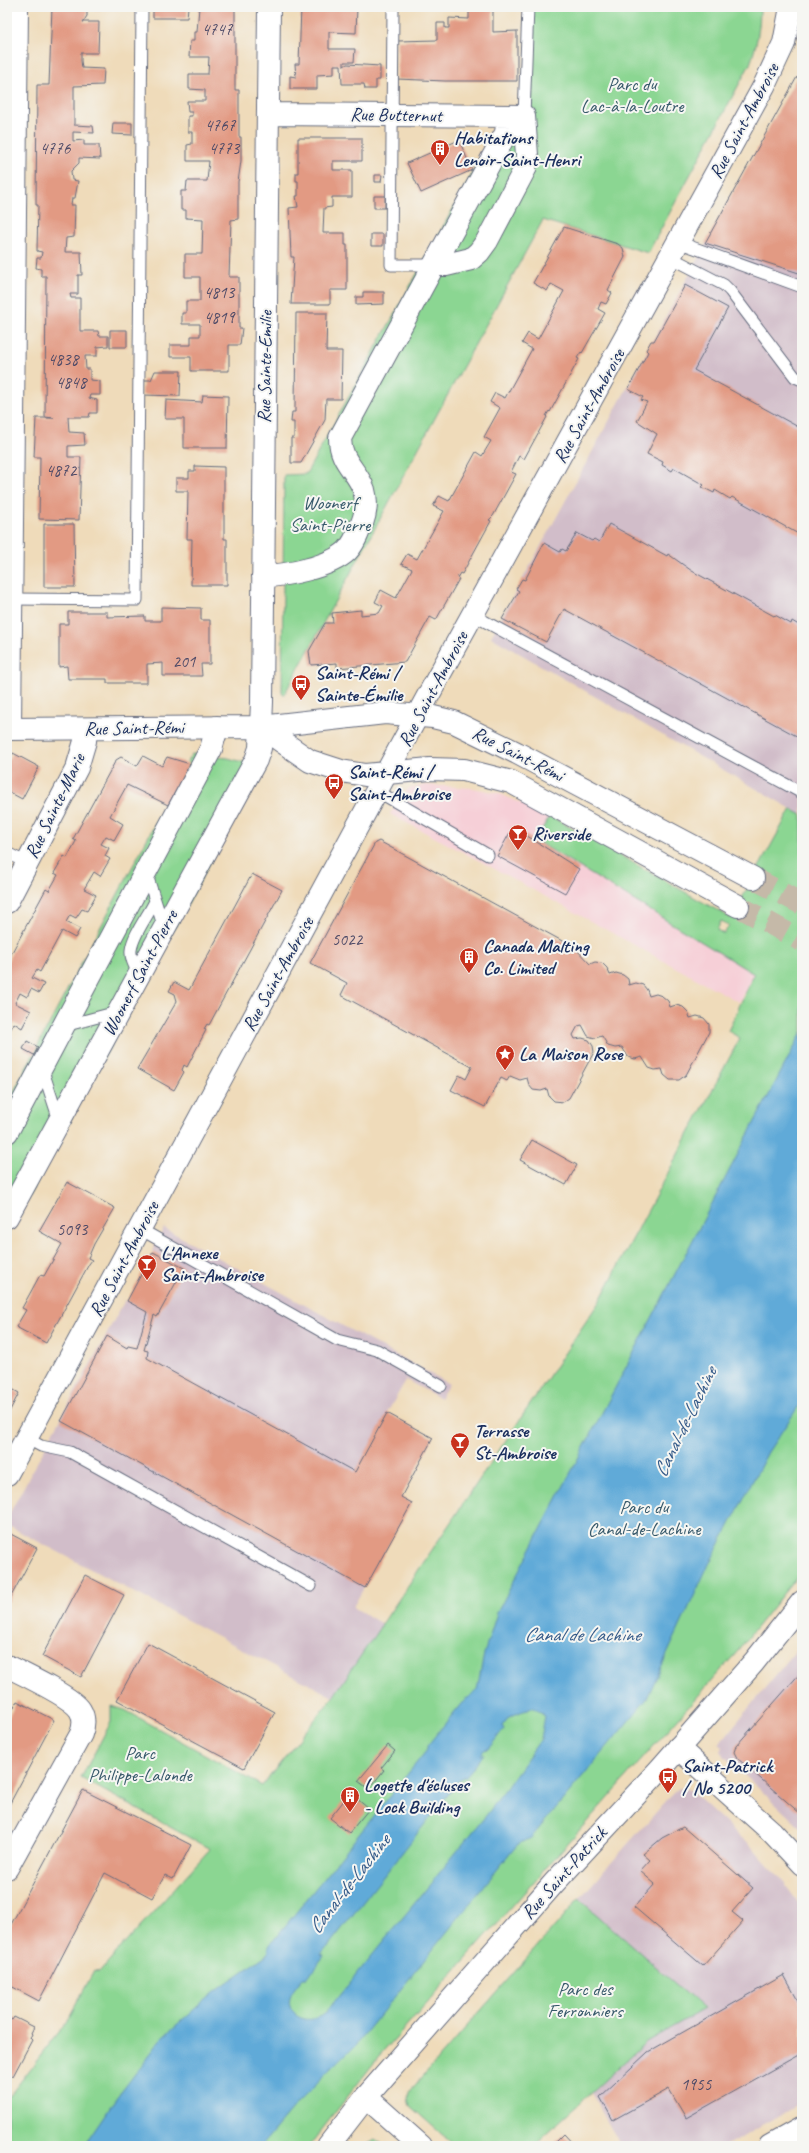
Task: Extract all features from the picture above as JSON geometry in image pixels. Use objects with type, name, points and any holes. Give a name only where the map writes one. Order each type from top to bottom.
[{"type":"street","points":[[8,729],[12,599],[11,214],[17,7]]},
{"type":"street","name":"Rue Sainte-Emilie","points":[[261,727],[269,7]]},
{"type":"street","name":"Rue Saint-Ambroise","points":[[7,1474],[418,715],[774,67],[788,31],[790,7]]},
{"type":"street","name":"Rue Butternut","points":[[269,114],[516,116]]},
{"type":"street","points":[[434,265],[452,264],[471,258],[480,252],[487,241],[525,169],[528,155],[516,116]]},
{"type":"street","points":[[263,576],[280,576],[326,563],[346,552],[354,543],[365,519],[367,508],[366,498],[363,487],[340,449],[340,438],[516,116]]},
{"type":"street","name":"Rue Saint-Rémi","points":[[8,729],[261,727],[385,713],[418,715],[454,722],[544,766],[753,878]]},
{"type":"street","points":[[7,1132],[211,749],[217,727]]},
{"type":"street","name":"Rue Saint-Rémi","points":[[261,727],[310,761],[365,775],[382,782],[430,769],[464,770],[511,782],[738,906]]},
{"type":"street","name":"Woonerf Saint-Pierre","points":[[7,1217],[256,760],[260,748],[261,727]]},
{"type":"street","name":"Rue Sainte-Marie","points":[[7,902],[77,768],[85,741],[86,729]]},
{"type":"street","name":"Rue Saint-Patrick","points":[[328,2146],[366,2097],[554,1883],[678,1748],[769,1644],[802,1602]]},
{"type":"street","points":[[7,1666],[72,1702],[81,1712],[84,1724],[81,1734],[7,1868]]},
{"type":"street","points":[[678,1748],[772,1832],[802,1864]]},
{"type":"street","points":[[366,2097],[421,2146]]},
{"type":"street","points":[[770,2146],[802,2128]]},
{"type":"lane","points":[[12,599],[137,600],[142,7]]},
{"type":"lane","points":[[393,7],[391,265],[434,265]]},
{"type":"lane","points":[[516,116],[528,7]]},
{"type":"lane","points":[[674,249],[802,288]]},
{"type":"lane","points":[[674,249],[730,291],[795,377],[802,380]]},
{"type":"lane","points":[[473,615],[802,793]]},
{"type":"lane","points":[[382,782],[488,855]]},
{"type":"lane","points":[[7,853],[27,863]]},
{"type":"lane","points":[[146,872],[164,928]]},
{"type":"lane","points":[[139,975],[132,959],[131,951],[155,901]]},
{"type":"lane","points":[[64,1026],[119,1012]]},
{"type":"lane","points":[[41,1068],[59,1121]]},
{"type":"lane","points":[[140,1229],[337,1340],[377,1350],[441,1386]]},
{"type":"lane","points":[[26,1438],[41,1446],[70,1452],[310,1586]]},
{"type":"shaded area","points":[[802,68],[802,815],[491,637]]},
{"type":"shaded area","points":[[426,785],[473,788],[498,793],[550,816],[535,840],[754,974],[739,1002],[491,867],[390,814],[409,788]]},
{"type":"shaded area","points":[[164,1228],[449,1384],[440,1398],[406,1380],[387,1413],[433,1438],[401,1497],[412,1503],[353,1607],[382,1624],[333,1697],[7,1525],[7,1518],[125,1300],[157,1317],[184,1269],[152,1251]]},
{"type":"shaded area","points":[[802,1643],[802,1829],[723,1755],[720,1751],[722,1747],[719,1744]]},
{"type":"shaded area","points":[[680,1788],[690,1790],[755,1850],[784,1883],[802,1908],[802,2102],[725,2146],[621,2146],[591,2093],[646,2042],[704,2009],[579,1899],[675,1791]]},
{"type":"green space","name":"Parc du Lac-à-la-Loutre","points":[[532,7],[760,7],[758,36],[750,64],[648,253],[543,220],[284,695],[282,692],[284,475],[306,474],[491,140],[529,133]]},
{"type":"green space","points":[[192,754],[228,758],[262,767],[7,1236],[7,1104]]},
{"type":"green space","name":"Parc du Canal-de-Lachine","points":[[791,809],[802,815],[802,1570],[737,1652],[377,2059],[309,2146],[7,2146],[7,2099],[66,2023],[94,1971],[99,1972],[210,1849],[81,1778],[111,1722],[111,1706],[125,1710],[262,1786],[333,1697],[599,1302],[740,1038],[728,1031],[754,974],[535,840],[550,816],[731,918]],"holes":[[[721,921],[729,925],[724,934],[717,930]]]},
{"type":"green space","name":"Parc des Ferronniers","points":[[579,1899],[704,2009],[646,2042],[533,2146],[455,2146],[410,2106],[408,2099],[409,2092]]},
{"type":"green space","points":[[375,2140],[386,2146],[365,2146]]},
{"type":"water","name":"Canal de Lachine","points":[[802,1032],[802,1401],[768,1452],[706,1570],[646,1700],[531,1838],[517,1845],[359,2041],[297,2103],[261,2146],[84,2146],[116,2099],[163,2037],[215,1991],[266,1955],[269,1951],[269,1946],[427,1750],[427,1746],[465,1699],[477,1690],[484,1654],[497,1613]],"holes":[[[532,1707],[545,1716],[541,1739],[489,1812],[326,2012],[320,2017],[313,2019],[300,2018],[295,2014],[291,2010],[289,2004],[290,1997],[295,1987],[303,1978],[307,1978],[324,1956],[321,1955],[462,1777],[465,1777],[484,1755],[480,1755],[484,1750],[488,1749],[504,1729],[502,1726],[509,1717]]]},
{"type":"building","points":[[52,7],[101,7],[101,10],[87,9],[87,16],[83,22],[99,22],[98,53],[81,53],[81,61],[82,68],[104,69],[103,85],[74,86],[74,125],[93,126],[94,133],[73,132],[73,141],[84,140],[84,145],[99,145],[100,159],[79,158],[79,163],[71,171],[72,180],[78,181],[75,198],[72,198],[71,205],[75,205],[74,237],[66,238],[65,252],[81,252],[82,275],[78,275],[78,294],[70,294],[71,298],[80,298],[80,331],[98,331],[99,336],[108,336],[108,346],[97,347],[97,356],[85,356],[86,369],[90,369],[90,380],[100,381],[100,395],[90,395],[89,398],[97,400],[97,413],[90,413],[89,417],[68,417],[69,432],[84,433],[85,445],[68,446],[68,457],[81,457],[79,520],[39,519],[40,457],[34,457],[36,418],[54,418],[45,417],[46,276],[41,276],[41,269],[36,268],[37,258],[41,258],[42,252],[37,251],[37,85],[49,85]]},
{"type":"building","points":[[153,7],[188,7],[187,18],[153,18]]},
{"type":"building","points":[[199,7],[235,7],[235,90],[239,90],[239,137],[241,137],[241,161],[238,182],[238,219],[231,220],[229,277],[239,277],[239,328],[242,328],[240,345],[229,345],[229,371],[191,371],[191,357],[170,357],[170,345],[191,345],[191,336],[200,336],[200,324],[182,324],[182,313],[186,313],[186,301],[200,301],[200,277],[185,277],[185,254],[202,254],[203,219],[186,218],[186,210],[181,210],[181,191],[186,191],[187,181],[207,181],[209,161],[187,161],[187,145],[192,144],[192,132],[188,132],[188,116],[192,116],[192,112],[188,112],[187,101],[205,101],[205,90],[189,89],[189,74],[208,74],[209,57],[189,57],[190,41],[194,41],[194,32],[197,32]]},
{"type":"building","points":[[301,7],[357,7],[356,33],[329,32],[329,49],[355,49],[354,62],[344,62],[344,66],[347,64],[380,66],[380,80],[376,80],[376,89],[365,89],[364,84],[342,84],[341,65],[334,65],[334,74],[317,75],[317,89],[290,89],[290,76],[296,77],[295,64],[299,64]]},
{"type":"building","points":[[469,7],[493,8],[493,32],[517,31],[517,81],[397,79],[398,41],[437,40],[437,23],[445,23],[445,28],[449,28],[449,18],[469,19]]},
{"type":"building","points":[[797,77],[802,81],[802,274],[705,243]]},
{"type":"building","points":[[113,123],[132,123],[132,135],[112,134]]},
{"type":"building","points":[[298,138],[362,138],[362,161],[333,161],[333,170],[352,170],[352,197],[332,197],[332,207],[324,208],[323,233],[345,233],[345,245],[347,245],[347,290],[330,290],[330,304],[291,304],[294,257],[291,257],[289,208],[298,207],[296,196],[298,196],[298,181],[296,181],[296,173],[298,173]]},
{"type":"building","name":"Habitations Lenoir-Saint-Henri","points":[[459,140],[472,170],[421,193],[407,163]]},
{"type":"building","points":[[375,175],[382,175],[381,182],[375,182]]},
{"type":"building","points":[[374,196],[385,196],[385,208],[374,208]]},
{"type":"building","points":[[564,227],[618,244],[623,248],[625,257],[608,290],[612,293],[606,304],[601,302],[598,309],[605,313],[582,353],[581,352],[577,358],[579,359],[550,412],[549,411],[546,416],[547,417],[524,459],[519,456],[511,472],[516,474],[493,516],[489,520],[491,521],[462,574],[460,573],[457,578],[459,579],[436,620],[430,617],[405,662],[337,668],[337,663],[311,665],[309,651],[325,623],[333,623],[332,613],[361,610],[361,615],[379,613],[383,606],[375,602],[381,590],[396,598],[412,569],[401,564],[407,554],[417,559],[444,511],[433,506],[439,496],[449,501],[476,452],[482,456],[491,441],[484,437],[500,408],[490,402],[495,393],[505,398],[532,349],[522,343],[528,333],[538,339],[564,291],[551,284],[547,291],[533,283]]},
{"type":"building","points":[[371,234],[383,234],[383,246],[371,246]]},
{"type":"building","points":[[685,285],[728,308],[694,370],[802,429],[802,536],[732,497],[730,499],[715,490],[714,493],[702,487],[704,485],[674,468],[672,471],[662,465],[663,462],[647,454],[657,434],[637,421],[647,402],[641,400],[643,397],[628,389],[648,352],[646,350],[651,341],[654,341]]},
{"type":"building","points":[[363,292],[384,292],[384,304],[356,305],[356,297],[363,297]]},
{"type":"building","points":[[296,313],[327,313],[326,351],[342,351],[341,399],[326,399],[325,420],[301,463],[291,463],[291,438],[294,438],[294,422],[291,422],[292,412],[295,412]]},
{"type":"building","points":[[110,330],[127,330],[127,347],[110,347]]},
{"type":"building","points":[[155,371],[181,371],[180,396],[142,395],[143,380],[151,380]]},
{"type":"building","points":[[203,395],[228,396],[227,448],[184,448],[184,419],[165,419],[166,400],[202,402]]},
{"type":"building","points":[[195,466],[224,467],[224,539],[227,539],[227,585],[191,585],[192,539],[187,539],[188,491],[176,491],[176,478],[189,478],[189,471],[195,471]]},
{"type":"building","points":[[44,524],[74,524],[75,587],[44,587]]},
{"type":"building","points":[[609,524],[667,556],[668,554],[692,571],[774,616],[775,615],[791,624],[792,621],[802,627],[802,739],[564,609],[546,642],[502,619],[519,591],[516,589],[522,579],[525,580],[544,543],[560,552],[562,549],[566,551],[577,533],[592,541],[594,539],[599,542]]},
{"type":"building","points":[[161,607],[201,608],[201,620],[210,620],[210,664],[201,664],[202,676],[163,676],[163,663],[147,664],[147,683],[107,683],[107,679],[68,679],[67,666],[59,667],[59,624],[68,624],[68,612],[107,612],[107,617],[145,616],[145,621],[161,621]]},
{"type":"building","points":[[13,753],[39,767],[22,799],[7,791],[7,763]]},
{"type":"building","points":[[143,756],[162,766],[167,757],[190,764],[168,805],[127,785],[110,816],[123,824],[114,840],[106,836],[101,844],[109,848],[105,856],[110,859],[100,876],[94,872],[84,889],[96,895],[87,911],[82,909],[76,918],[70,915],[66,922],[80,929],[75,938],[62,931],[40,972],[37,970],[32,978],[44,984],[39,993],[31,989],[27,997],[20,993],[15,1003],[31,1011],[22,1028],[14,1023],[7,1036],[7,963],[10,956],[46,889],[49,891],[58,875],[54,873],[64,856],[67,858],[76,841],[73,839],[116,760],[121,757],[137,766]]},
{"type":"building","points":[[513,827],[579,869],[565,893],[497,856]]},
{"type":"building","name":"Canada Malting Co. Limited","points":[[379,841],[575,948],[590,964],[595,962],[602,963],[607,968],[610,975],[616,973],[623,975],[628,979],[629,985],[636,983],[643,985],[649,996],[656,994],[662,996],[668,1001],[670,1007],[676,1005],[683,1007],[688,1012],[690,1018],[697,1016],[704,1018],[709,1024],[709,1032],[686,1075],[679,1080],[670,1080],[664,1075],[662,1069],[655,1070],[649,1068],[642,1057],[635,1059],[628,1057],[622,1047],[615,1048],[608,1046],[602,1036],[595,1038],[588,1036],[582,1025],[578,1026],[573,1035],[575,1039],[582,1038],[589,1040],[593,1046],[594,1052],[569,1098],[563,1102],[554,1101],[549,1096],[547,1089],[541,1091],[533,1090],[529,1085],[527,1078],[520,1080],[510,1076],[507,1081],[501,1078],[485,1107],[451,1090],[459,1075],[466,1079],[472,1067],[341,995],[347,983],[310,963],[375,843]]},
{"type":"building","points":[[252,874],[282,890],[209,1025],[207,1024],[204,1029],[206,1030],[187,1067],[184,1065],[182,1070],[184,1072],[174,1090],[137,1069],[177,1001],[175,994],[169,991],[174,982],[189,990]]},
{"type":"building","points":[[27,1041],[38,1047],[34,1055],[23,1049]]},
{"type":"building","points":[[532,1140],[577,1165],[566,1185],[520,1160]]},
{"type":"building","points":[[67,1182],[115,1208],[94,1244],[88,1258],[92,1260],[46,1343],[16,1327],[26,1310],[22,1308],[40,1275],[44,1276],[62,1244],[39,1231]]},
{"type":"building","points":[[153,1252],[184,1268],[157,1317],[154,1315],[144,1350],[148,1351],[147,1358],[355,1472],[387,1413],[433,1438],[401,1497],[412,1503],[365,1588],[61,1421],[107,1336],[127,1348],[128,1346],[137,1348],[147,1312],[127,1301]]},
{"type":"building","points":[[7,1386],[19,1393],[7,1416]]},
{"type":"building","points":[[7,1532],[37,1548],[7,1604]]},
{"type":"building","points":[[85,1575],[124,1595],[81,1677],[42,1656]]},
{"type":"building","points":[[148,1643],[275,1712],[244,1768],[117,1700]]},
{"type":"building","points":[[802,1671],[802,1815],[737,1758],[734,1752],[736,1746]]},
{"type":"building","points":[[17,1701],[54,1720],[7,1809],[7,1720]]},
{"type":"building","points":[[388,1745],[395,1751],[381,1768],[384,1770],[369,1789],[358,1781]]},
{"type":"building","points":[[83,1790],[191,1845],[173,1879],[165,1875],[152,1898],[105,1873],[39,2001],[7,1984],[7,1932]]},
{"type":"building","name":"Logette d'écluses - Lock Building","points":[[350,1793],[369,1809],[349,1833],[330,1818]]},
{"type":"building","points":[[683,1827],[753,1888],[732,1912],[743,1921],[703,1966],[634,1907],[655,1884],[640,1871],[650,1860],[643,1854],[662,1838]]},
{"type":"building","points":[[784,1975],[802,2008],[802,2053],[686,2118],[669,2089],[613,2120],[600,2097],[648,2052]]},
{"type":"building","points":[[7,2017],[12,2020],[14,2017],[34,2027],[30,2038],[32,2040],[13,2076],[9,2074],[7,2078]]},
{"type":"building","points":[[564,2134],[575,2146],[552,2146]]},
{"type":"tunnel","points":[[753,878],[802,904]]},
{"type":"tunnel","points":[[738,906],[802,941]]},
{"type":"place","name":"Habitations Lenoir-Saint-Henri","points":[[440,166]]},
{"type":"place","name":"Saint-Rémi / Sainte-Émilie","points":[[301,701]]},
{"type":"place","name":"Saint-Rémi / Saint-Ambroise","points":[[334,800]]},
{"type":"place","name":"Riverside","points":[[518,851]]},
{"type":"place","name":"Canada Malting Co. Limited","points":[[469,974]]},
{"type":"place","name":"La Maison Rose","points":[[505,1071]]},
{"type":"place","name":"L'Annexe Saint-Ambroise","points":[[147,1281]]},
{"type":"place","name":"Terrasse St-Ambroise","points":[[460,1459]]},
{"type":"place","name":"Saint-Patrick / No 5200","points":[[668,1794]]},
{"type":"place","name":"Logette d'écluses - Lock Building","points":[[350,1813]]},
{"type":"water label","name":"Canal-de-Lachine","points":[[685,1422]]},
{"type":"water label","name":"Canal-de-Lachine","points":[[349,1884]]},
{"type":"park label","name":"Parc Philippe-Lalonde","points":[[140,1764]]}]
